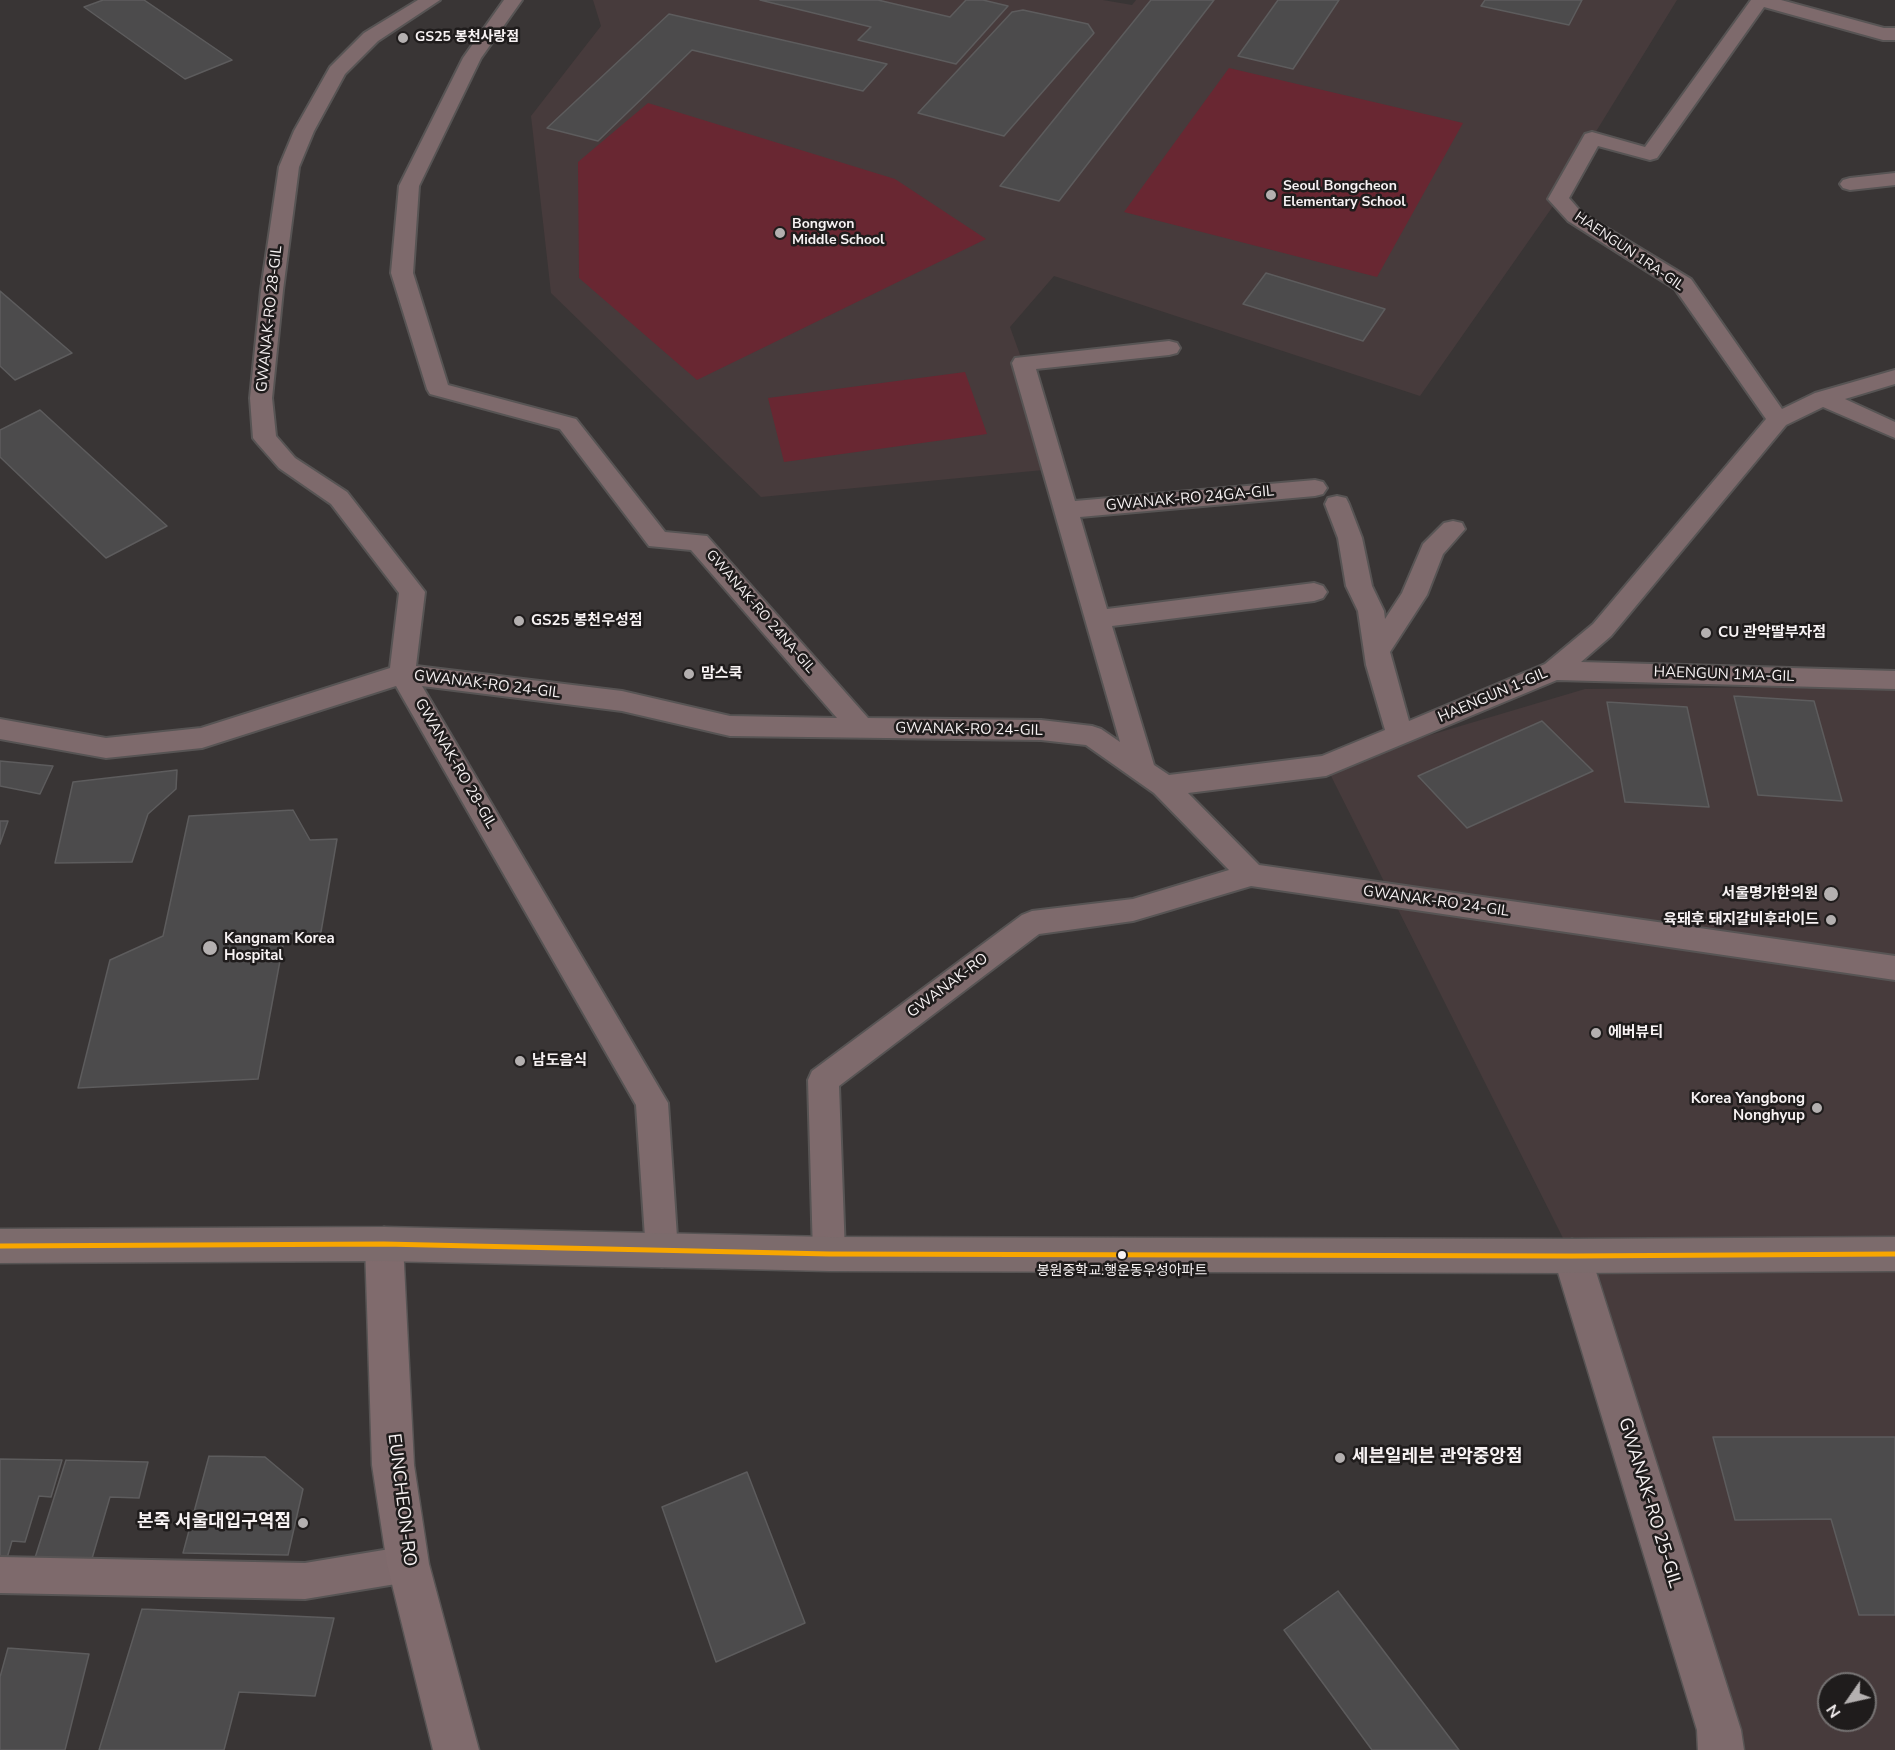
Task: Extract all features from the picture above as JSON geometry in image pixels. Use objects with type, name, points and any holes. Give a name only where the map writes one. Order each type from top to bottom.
[{"type":"main road","points":[[0,1246],[384,1244],[829,1254],[1572,1256],[1895,1254]]},
{"type":"main road","name":"EUNCHEON-RO","points":[[384,1244],[393,1465],[408,1564],[456,1750]]},
{"type":"street","name":"GWANAK-RO 25-GIL","points":[[1572,1256],[1719,1730],[1721,1750]]},
{"type":"lane","name":"GWANAK-RO 28-GIL","points":[[431,0],[371,37],[337,71],[304,131],[289,167],[272,290],[261,398],[265,438],[287,463],[339,498],[412,592],[402,674],[652,1103],[662,1252]]},
{"type":"lane","name":"GWANAK-RO 24NA-GIL","points":[[513,0],[472,58],[409,186],[402,273],[438,389],[568,424],[658,540],[698,542],[861,728]]},
{"type":"lane","points":[[1761,0],[1883,34],[1895,34]]},
{"type":"lane","name":"HAENGUN 1RA-GIL","points":[[1761,0],[1650,154],[1592,138],[1558,200],[1575,217],[1683,284],[1778,420]]},
{"type":"lane","points":[[1850,184],[1895,180]]},
{"type":"lane","points":[[1153,778],[1097,618],[1023,363],[1169,348]]},
{"type":"lane","name":"HAENGUN 1-GIL","points":[[1153,778],[1326,766],[1554,670],[1602,630],[1778,420],[1823,398],[1895,377]]},
{"type":"lane","points":[[1823,398],[1895,431]]},
{"type":"lane","name":"GWANAK-RO 24GA-GIL","points":[[1066,510],[1315,488]]},
{"type":"lane","points":[[1337,504],[1350,538],[1359,586],[1371,611],[1377,651],[1400,735]]},
{"type":"lane","points":[[1377,651],[1414,595],[1432,550],[1453,529]]},
{"type":"lane","points":[[1097,618],[1314,592]]},
{"type":"lane","name":"HAENGUN 1MA-GIL","points":[[1554,670],[1895,680]]},
{"type":"lane","name":"GWANAK-RO 24-GIL","points":[[0,729],[106,748],[202,738],[402,674],[622,701],[730,726],[1041,730],[1092,736],[1153,778],[1251,875],[1895,968]]},
{"type":"lane","name":"GWANAK-RO","points":[[829,1254],[823,1080],[1032,922],[1133,910],[1251,875]]},
{"type":"lane","points":[[0,1575],[305,1581],[408,1564]]},
{"type":"shaded area","points":[[593,0],[1103,0],[1132,5],[1136,0],[1677,0],[1592,138],[1558,199],[1420,396],[1054,276],[1010,327],[1054,469],[761,497],[551,293],[531,116],[601,26]]},
{"type":"shaded area","points":[[1229,68],[1463,123],[1377,277],[1124,212]]},
{"type":"shaded area","points":[[648,103],[895,179],[986,239],[697,380],[579,278],[578,162]]},
{"type":"shaded area","points":[[965,372],[987,434],[784,462],[768,398]]},
{"type":"shaded area","points":[[1895,686],[1895,1750],[1721,1750],[1572,1256],[1326,766],[1585,689]]},
{"type":"building","points":[[103,0],[144,0],[232,60],[185,79],[84,7]]},
{"type":"building","points":[[760,0],[878,0],[950,17],[966,0],[983,0],[1008,6],[956,64],[858,40],[871,27]]},
{"type":"building","points":[[1151,0],[1214,0],[1059,201],[1000,186]]},
{"type":"building","points":[[1278,0],[1339,0],[1293,69],[1238,56]]},
{"type":"building","points":[[1485,0],[1582,0],[1569,25],[1481,6]]},
{"type":"building","points":[[1023,10],[1088,24],[1094,33],[1004,136],[918,113],[1012,12]]},
{"type":"building","points":[[669,14],[887,64],[863,91],[692,50],[598,141],[547,128]]},
{"type":"building","points":[[1266,273],[1385,309],[1363,341],[1243,304]]},
{"type":"building","points":[[0,291],[72,353],[15,380],[0,366]]},
{"type":"building","points":[[40,410],[167,526],[106,558],[0,457],[0,430]]},
{"type":"building","points":[[1734,696],[1814,701],[1842,801],[1758,795]]},
{"type":"building","points":[[1607,702],[1687,707],[1709,807],[1625,802]]},
{"type":"building","points":[[1542,721],[1593,771],[1467,828],[1418,776]]},
{"type":"building","points":[[0,761],[53,766],[40,794],[0,786]]},
{"type":"building","points":[[177,770],[176,789],[148,814],[132,862],[55,863],[73,782]]},
{"type":"building","name":"Kangnam Korea Hospital","points":[[293,810],[310,840],[337,839],[321,932],[285,934],[258,1079],[78,1088],[110,960],[163,936],[189,816]]},
{"type":"building","points":[[0,821],[8,821],[0,844]]},
{"type":"building","points":[[1713,1437],[1895,1437],[1895,1615],[1859,1615],[1831,1519],[1735,1520]]},
{"type":"building","points":[[209,1456],[265,1457],[303,1489],[288,1555],[183,1553]]},
{"type":"building","points":[[0,1459],[62,1460],[51,1497],[39,1496],[25,1542],[12,1541],[7,1558],[0,1558]]},
{"type":"building","points":[[66,1460],[148,1462],[139,1498],[110,1497],[91,1562],[34,1561]]},
{"type":"building","points":[[747,1472],[805,1623],[716,1662],[662,1507]]},
{"type":"building","points":[[1338,1591],[1459,1750],[1372,1750],[1284,1630]]},
{"type":"building","points":[[142,1609],[334,1618],[315,1696],[239,1692],[224,1750],[99,1750]]},
{"type":"building","points":[[8,1648],[89,1654],[65,1750],[0,1750],[0,1677]]},
{"type":"transit line","points":[[0,1246],[384,1244],[829,1254],[1572,1256],[1895,1254]]},
{"type":"place","name":"GS25 봉천사랑점","points":[[403,38]]},
{"type":"place","name":"Seoul Bongcheon Elementary School","points":[[1271,195]]},
{"type":"place","name":"Bongwon Middle School","points":[[780,233]]},
{"type":"place","name":"GS25 봉천우성점","points":[[519,621]]},
{"type":"place","name":"CU 관악딸부자점","points":[[1706,633]]},
{"type":"place","name":"맘스쿡","points":[[689,674]]},
{"type":"place","name":"서울명가한의원","points":[[1831,894]]},
{"type":"place","name":"육돼후 돼지갈비후라이드","points":[[1831,920]]},
{"type":"place","name":"Kangnam Korea Hospital","points":[[210,948]]},
{"type":"place","name":"에버뷰티","points":[[1596,1033]]},
{"type":"place","name":"남도음식","points":[[520,1061]]},
{"type":"place","name":"Korea Yangbong Nonghyup","points":[[1817,1108]]},
{"type":"place","name":"봉원중학교.행운동우성아파트","points":[[1122,1255]]},
{"type":"place","name":"세븐일레븐 관악중앙점","points":[[1340,1458]]},
{"type":"place","name":"본죽 서울대입구역점","points":[[303,1523]]}]
